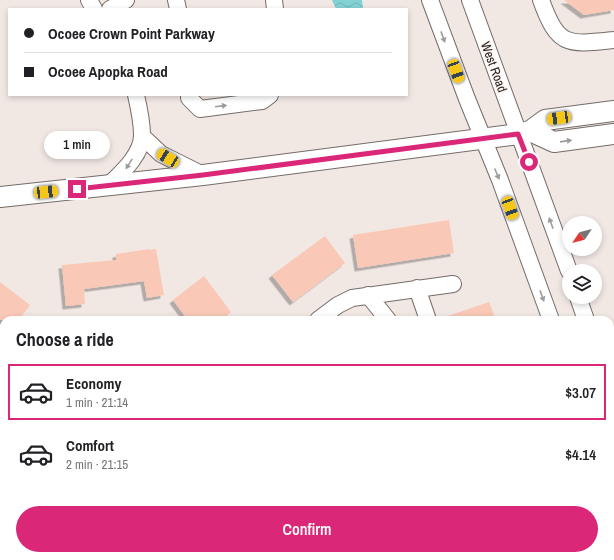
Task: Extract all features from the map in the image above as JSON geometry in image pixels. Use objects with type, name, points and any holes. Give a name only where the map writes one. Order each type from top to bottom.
[{"type":"main road","points":[[0,197],[203,175],[482,138],[524,132],[545,120],[614,111]]},
{"type":"main road","points":[[524,132],[554,142],[614,134]]},
{"type":"street","points":[[112,8],[126,0]]},
{"type":"street","points":[[430,0],[482,138],[500,180],[550,316]]},
{"type":"street","name":"West Road","points":[[470,0],[524,132],[567,264]]},
{"type":"street","points":[[541,0],[549,22],[556,34],[567,41],[582,43],[614,40]]},
{"type":"street","points":[[108,186],[125,170],[136,152],[142,136],[136,96]]},
{"type":"street","points":[[189,96],[200,109],[262,101],[269,96]]},
{"type":"street","points":[[142,136],[165,156],[203,175]]},
{"type":"street","points":[[323,316],[345,300],[368,295],[453,284]]},
{"type":"street","points":[[416,288],[426,316]]},
{"type":"street","points":[[368,295],[385,316]]},
{"type":"street","points":[[580,304],[585,316]]},
{"type":"water","points":[[332,0],[362,0],[363,8],[336,8]]},
{"type":"building","points":[[564,0],[614,0],[614,10],[584,15]]},
{"type":"building","points":[[449,220],[454,253],[358,268],[353,235]]},
{"type":"building","points":[[325,236],[345,263],[293,302],[272,275]]},
{"type":"building","points":[[156,249],[164,295],[147,298],[144,281],[84,289],[85,304],[66,306],[62,265],[116,260],[116,254]]},
{"type":"building","points":[[204,276],[231,312],[226,316],[185,316],[173,300]]},
{"type":"building","points":[[0,282],[30,305],[22,316],[0,316]]},
{"type":"building","points":[[489,302],[494,316],[448,316]]},
{"type":"route","points":[[77,189],[203,175],[518,134],[529,162]]}]
